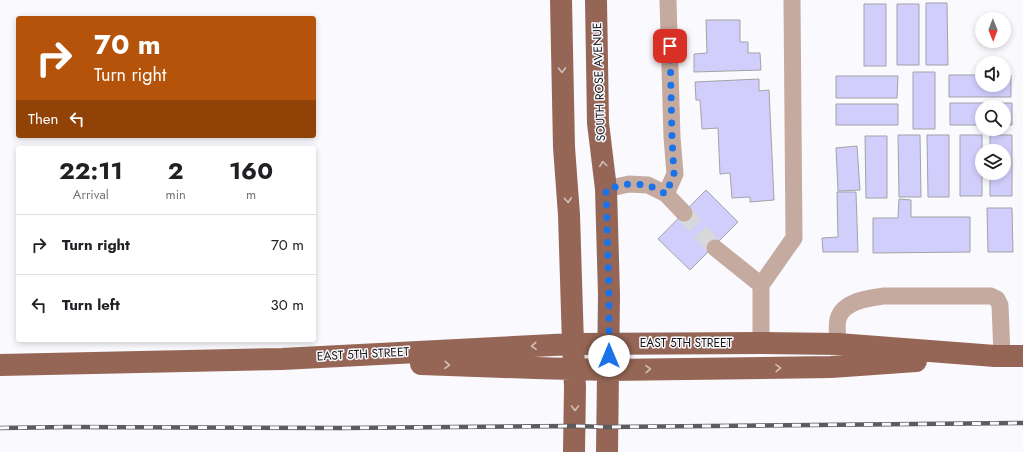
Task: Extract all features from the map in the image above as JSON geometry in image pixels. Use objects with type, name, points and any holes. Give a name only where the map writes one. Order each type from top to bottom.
[{"type":"main road","points":[[561,0],[564,148],[570,215],[575,387],[574,452]]},
{"type":"main road","name":"SOUTH ROSE AVENUE","points":[[596,0],[598,123],[606,189],[609,295],[609,370],[606,427],[607,452]]},
{"type":"main road","name":"EAST 5TH STREET","points":[[0,365],[282,359],[609,343],[838,344],[998,356]]},
{"type":"main road","name":"EAST 5TH STREET","points":[[282,359],[609,370],[831,367],[998,356],[1023,356]]},
{"type":"lane","points":[[666,194],[674,174],[668,0]]},
{"type":"lane","points":[[761,343],[761,285],[794,238],[792,0]]},
{"type":"lane","points":[[606,189],[629,184],[648,185],[666,194],[684,213]]},
{"type":"lane","points":[[715,248],[761,285]]},
{"type":"lane","points":[[838,344],[838,319],[842,312],[853,303],[859,301],[884,296],[991,296],[997,299],[1000,305],[998,356]]},
{"type":"building","points":[[926,3],[947,3],[948,65],[926,65]]},
{"type":"building","points":[[864,4],[886,4],[886,66],[864,66]]},
{"type":"building","points":[[897,4],[919,4],[919,65],[897,65]]},
{"type":"building","points":[[706,20],[740,20],[740,42],[748,42],[748,53],[760,53],[761,70],[694,72],[694,54],[707,53]]},
{"type":"building","points":[[913,72],[935,72],[935,129],[913,129]]},
{"type":"building","points":[[949,75],[975,75],[975,92],[1011,92],[1011,97],[949,97]]},
{"type":"building","points":[[836,76],[898,76],[897,98],[836,98]]},
{"type":"building","points":[[759,79],[759,91],[769,90],[774,200],[750,202],[750,197],[732,198],[730,173],[720,174],[718,128],[702,129],[700,100],[696,100],[695,82]]},
{"type":"building","points":[[950,103],[975,103],[975,125],[950,125]]},
{"type":"building","points":[[1011,103],[1012,103],[1011,125]]},
{"type":"building","points":[[836,104],[898,104],[898,125],[836,125]]},
{"type":"building","points":[[898,135],[920,135],[921,197],[899,197]]},
{"type":"building","points":[[927,135],[949,135],[949,197],[928,197]]},
{"type":"building","points":[[960,135],[982,136],[982,144],[975,144],[975,180],[982,180],[982,196],[960,196]]},
{"type":"building","points":[[1012,135],[1012,196],[990,196],[990,180],[1011,180],[1011,144],[990,144],[990,136]]},
{"type":"building","points":[[865,136],[887,136],[887,198],[866,198]]},
{"type":"building","points":[[857,146],[860,190],[838,191],[836,148]]},
{"type":"building","points":[[706,190],[738,222],[690,270],[658,239]]},
{"type":"building","points":[[837,192],[856,192],[858,252],[823,252],[822,238],[838,237]]},
{"type":"building","points":[[899,199],[911,200],[911,217],[970,217],[970,252],[873,253],[873,218],[898,218]]},
{"type":"building","points":[[987,208],[1012,208],[1013,252],[988,252]]},
{"type":"tunnel","points":[[684,213],[715,248]]},
{"type":"railway","points":[[0,428],[606,427],[1023,423]]},
{"type":"route","points":[[609,356],[606,189],[629,184],[648,185],[666,194],[674,174],[670,46]]}]
